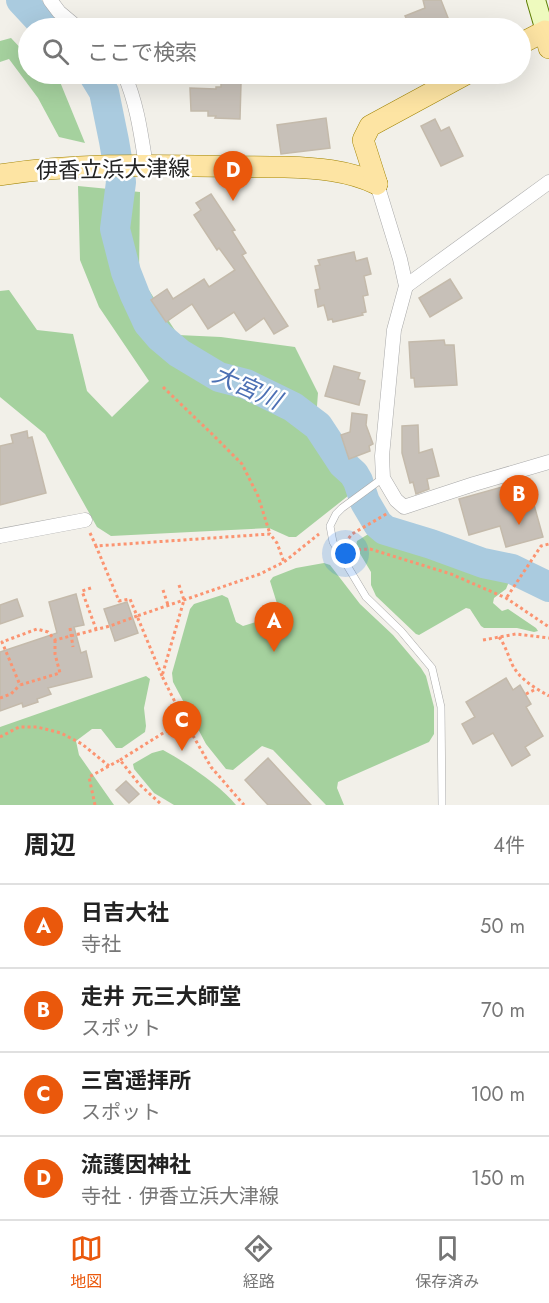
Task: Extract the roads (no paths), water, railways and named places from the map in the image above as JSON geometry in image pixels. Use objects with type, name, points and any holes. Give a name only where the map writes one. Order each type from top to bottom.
[{"type":"main road","points":[[531,42],[547,39],[536,0]]},
{"type":"main road","points":[[377,184],[363,140],[370,126],[448,84]]},
{"type":"main road","name":"伊香立浜大津線","points":[[0,175],[29,170],[94,166],[311,168],[345,173],[377,184]]},
{"type":"street","points":[[50,0],[66,18]]},
{"type":"street","points":[[129,84],[139,124],[139,166]]},
{"type":"street","points":[[406,286],[549,182]]},
{"type":"street","points":[[377,184],[406,286],[394,330],[378,482],[404,507],[549,462]]},
{"type":"street","points":[[0,536],[85,520]]},
{"type":"lane","points":[[378,482],[336,514],[330,526],[333,542],[366,597],[401,631],[432,668],[441,707],[442,805]]},
{"type":"waterway","name":"大宮川","points":[[21,0],[38,18]]},
{"type":"waterway","name":"大宮川","points":[[99,84],[104,92],[121,182],[115,229],[126,272],[135,295],[148,323],[160,337],[179,353],[219,377],[246,384],[293,407],[318,426],[343,464],[354,474],[365,502],[378,524],[385,530],[483,563],[512,569],[549,587]]},
{"type":"place","name":"流護因神社","points":[[233,201]]},
{"type":"place","name":"走井 元三大師堂","points":[[519,525]]},
{"type":"place","name":"日吉大社","points":[[274,652]]},
{"type":"place","name":"三宮遥拝所","points":[[182,751]]}]
